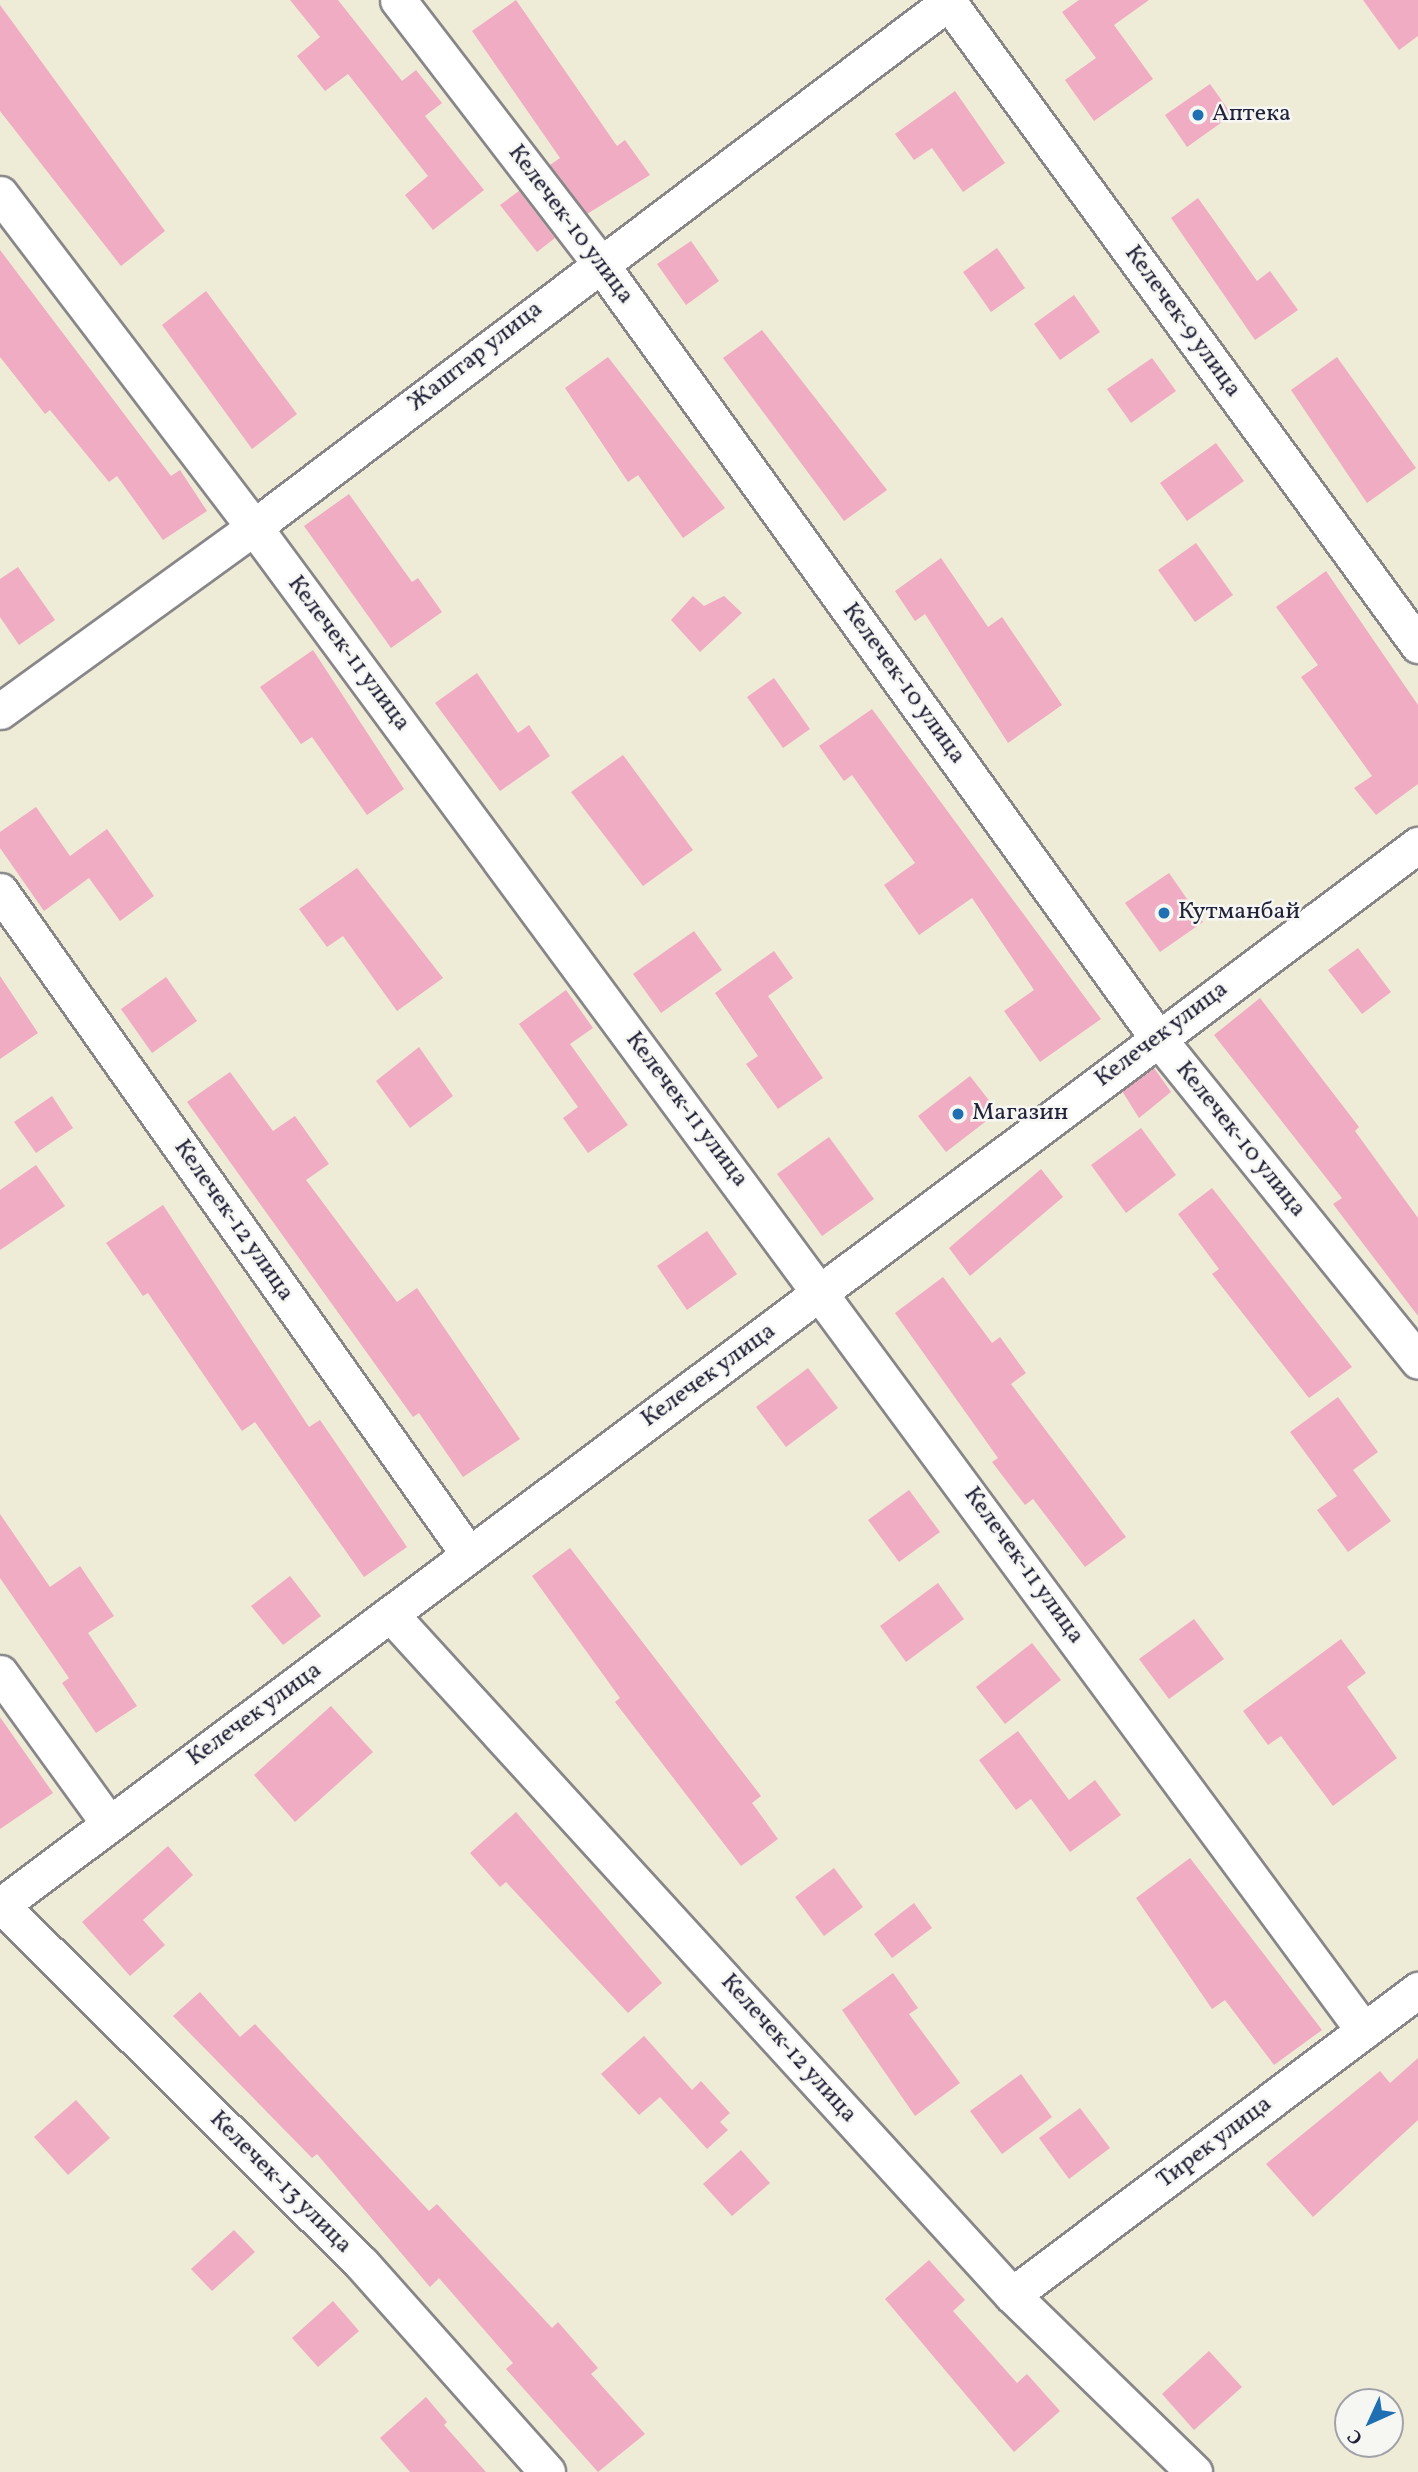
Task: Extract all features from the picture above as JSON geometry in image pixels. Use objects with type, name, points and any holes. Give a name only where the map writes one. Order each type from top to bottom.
[{"type":"street","name":"Келечек-10 улица","points":[[398,0],[599,262],[1157,1037],[1418,1361]]},
{"type":"street","name":"Жаштар улица","points":[[0,711],[254,527],[599,262],[949,1]]},
{"type":"street","name":"Келечек-9 улица","points":[[949,1],[1418,645]]},
{"type":"street","name":"Келечек-11 улица","points":[[0,194],[254,527],[822,1293],[1364,2031]]},
{"type":"street","name":"Келечек улица","points":[[0,1906],[108,1822],[392,1616],[467,1552],[822,1293],[1157,1037],[1418,845]]},
{"type":"street","name":"Келечек-12 улица","points":[[0,891],[467,1552]]},
{"type":"street","name":"Келечек-12 улица","points":[[392,1616],[1012,2295],[1194,2472]]},
{"type":"street","points":[[0,1673],[108,1822]]},
{"type":"street","name":"Келечек-13 улица","points":[[0,1906],[362,2264],[547,2472]]},
{"type":"street","name":"Тирек улица","points":[[1012,2295],[1418,1990]]},
{"type":"building","points":[[290,0],[338,0],[402,81],[416,70],[442,103],[425,116],[484,190],[433,230],[405,195],[428,176],[348,74],[325,91],[297,56],[320,37]]},
{"type":"building","points":[[516,0],[617,146],[625,140],[650,175],[587,214],[550,165],[560,158],[472,31]]},
{"type":"building","points":[[1079,0],[1149,0],[1114,25],[1153,79],[1094,121],[1065,80],[1096,58],[1062,12]]},
{"type":"building","points":[[1363,0],[1418,0],[1418,36],[1399,50]]},
{"type":"building","points":[[0,5],[165,231],[121,266],[0,111]]},
{"type":"building","name":"Аптека","points":[[1210,84],[1232,115],[1187,147],[1165,115]]},
{"type":"building","points":[[955,91],[1005,163],[963,192],[932,148],[914,160],[895,134]]},
{"type":"building","points":[[519,191],[555,238],[537,252],[500,205]]},
{"type":"building","points":[[1198,198],[1257,281],[1270,271],[1298,310],[1255,340],[1171,218]]},
{"type":"building","points":[[691,241],[719,281],[686,305],[657,264]]},
{"type":"building","points":[[997,248],[1025,288],[991,312],[963,272]]},
{"type":"building","points":[[0,250],[171,476],[180,470],[207,511],[163,540],[117,476],[109,482],[50,410],[45,414],[0,357]]},
{"type":"building","points":[[206,291],[297,414],[252,449],[162,325]]},
{"type":"building","points":[[1074,295],[1100,332],[1060,360],[1034,324]]},
{"type":"building","points":[[762,330],[887,490],[844,521],[723,358]]},
{"type":"building","points":[[608,357],[725,508],[683,538],[638,475],[628,482],[565,388]]},
{"type":"building","points":[[1337,357],[1416,468],[1367,503],[1291,390]]},
{"type":"building","points":[[1152,358],[1176,391],[1131,423],[1107,389]]},
{"type":"building","points":[[1216,443],[1244,481],[1187,521],[1160,483]]},
{"type":"building","points":[[349,494],[412,582],[418,578],[442,612],[391,648],[304,526]]},
{"type":"building","points":[[1196,543],[1233,595],[1195,622],[1158,570]]},
{"type":"building","points":[[941,558],[988,627],[1002,617],[1062,705],[1008,743],[925,614],[915,621],[895,591]]},
{"type":"building","points":[[18,567],[55,620],[19,645],[0,617],[0,579]]},
{"type":"building","points":[[1326,571],[1418,705],[1418,784],[1376,815],[1354,788],[1372,776],[1301,677],[1318,665],[1276,607]]},
{"type":"building","points":[[693,596],[704,606],[724,596],[742,613],[700,652],[671,620]]},
{"type":"building","points":[[313,650],[404,789],[367,815],[312,737],[301,744],[260,687]]},
{"type":"building","points":[[477,673],[518,733],[529,725],[550,756],[500,791],[435,703]]},
{"type":"building","points":[[774,678],[810,729],[783,748],[747,697]]},
{"type":"building","points":[[872,709],[1101,1019],[1040,1062],[1004,1011],[1034,990],[972,898],[919,935],[884,885],[915,863],[852,775],[844,781],[819,746]]},
{"type":"building","points":[[623,755],[693,850],[643,886],[571,792]]},
{"type":"building","points":[[36,807],[70,856],[107,829],[154,896],[120,921],[89,878],[44,911],[0,848],[0,832]]},
{"type":"building","points":[[357,868],[443,978],[397,1011],[343,936],[327,947],[299,909]]},
{"type":"building","name":"Кутманбай","points":[[1169,873],[1203,922],[1160,952],[1125,903]]},
{"type":"building","points":[[694,931],[722,970],[661,1013],[633,974]]},
{"type":"building","points":[[1358,948],[1391,992],[1362,1014],[1328,970]]},
{"type":"building","points":[[774,951],[793,978],[768,996],[823,1078],[778,1109],[746,1064],[758,1056],[715,993]]},
{"type":"building","points":[[0,976],[38,1033],[0,1059]]},
{"type":"building","points":[[166,977],[197,1021],[152,1053],[121,1009]]},
{"type":"building","points":[[566,990],[593,1028],[570,1044],[628,1125],[588,1153],[563,1118],[578,1107],[519,1024]]},
{"type":"building","points":[[1260,998],[1359,1127],[1355,1131],[1418,1218],[1418,1316],[1333,1204],[1342,1198],[1214,1035]]},
{"type":"building","points":[[419,1047],[453,1096],[410,1128],[376,1081]]},
{"type":"building","points":[[1154,1068],[1171,1092],[1139,1118],[1122,1091]]},
{"type":"building","points":[[230,1072],[273,1131],[295,1116],[329,1164],[306,1180],[397,1302],[417,1288],[520,1439],[463,1477],[419,1413],[413,1417],[187,1102]]},
{"type":"building","name":"Магазин","points":[[970,1076],[998,1112],[946,1152],[918,1116]]},
{"type":"building","points":[[52,1096],[73,1128],[36,1153],[14,1122]]},
{"type":"building","points":[[1141,1128],[1176,1175],[1126,1213],[1091,1165]]},
{"type":"building","points":[[829,1137],[874,1199],[822,1236],[777,1174]]},
{"type":"building","points":[[36,1165],[65,1206],[0,1250],[0,1190]]},
{"type":"building","points":[[1041,1169],[1063,1197],[970,1276],[949,1248]]},
{"type":"building","points":[[1212,1188],[1352,1367],[1309,1398],[1212,1274],[1219,1269],[1178,1214]]},
{"type":"building","points":[[163,1205],[309,1427],[320,1420],[407,1547],[364,1577],[255,1422],[242,1431],[148,1293],[143,1296],[106,1243]]},
{"type":"building","points":[[707,1231],[737,1274],[687,1310],[657,1266]]},
{"type":"building","points":[[943,1277],[992,1343],[1000,1337],[1026,1373],[1011,1384],[1126,1537],[1085,1567],[1033,1499],[1025,1505],[992,1462],[998,1458],[895,1313]]},
{"type":"building","points":[[808,1368],[838,1408],[786,1447],[756,1407]]},
{"type":"building","points":[[1338,1397],[1378,1452],[1353,1470],[1391,1521],[1348,1552],[1317,1510],[1337,1496],[1290,1432]]},
{"type":"building","points":[[909,1490],[940,1532],[899,1562],[868,1520]]},
{"type":"building","points":[[0,1514],[50,1587],[80,1566],[114,1616],[88,1633],[137,1706],[96,1733],[62,1683],[69,1678],[0,1578]]},
{"type":"building","points":[[570,1548],[761,1796],[752,1803],[778,1839],[741,1866],[615,1702],[620,1698],[532,1576]]},
{"type":"building","points":[[290,1576],[321,1616],[283,1645],[251,1606]]},
{"type":"building","points":[[938,1583],[964,1619],[906,1662],[880,1626]]},
{"type":"building","points":[[1194,1619],[1224,1659],[1169,1699],[1139,1659]]},
{"type":"building","points":[[1341,1639],[1366,1673],[1347,1687],[1397,1758],[1333,1806],[1281,1736],[1268,1745],[1243,1711]]},
{"type":"building","points":[[1032,1643],[1061,1680],[1005,1724],[976,1687]]},
{"type":"building","points":[[331,1706],[373,1752],[295,1822],[254,1775]]},
{"type":"building","points":[[0,1717],[53,1793],[0,1829]]},
{"type":"building","points":[[1018,1731],[1069,1800],[1095,1780],[1121,1815],[1070,1852],[1031,1799],[1016,1810],[979,1760]]},
{"type":"building","points":[[516,1812],[662,1983],[628,2013],[506,1882],[500,1887],[470,1853]]},
{"type":"building","points":[[168,1846],[193,1875],[143,1920],[165,1945],[130,1976],[82,1922]]},
{"type":"building","points":[[1190,1858],[1322,2030],[1274,2065],[1225,2000],[1212,2009],[1136,1898]]},
{"type":"building","points":[[834,1868],[863,1907],[824,1936],[795,1897]]},
{"type":"building","points":[[914,1903],[932,1928],[892,1958],[874,1934]]},
{"type":"building","points":[[893,1973],[918,2008],[909,2014],[960,2083],[915,2116],[842,2010]]},
{"type":"building","points":[[200,1992],[240,2037],[255,2024],[429,2211],[437,2204],[552,2328],[558,2322],[598,2368],[591,2374],[645,2434],[598,2472],[506,2369],[513,2363],[439,2278],[430,2287],[317,2154],[312,2158],[173,2016]]},
{"type":"building","points":[[644,2036],[692,2090],[701,2081],[730,2113],[720,2122],[728,2130],[707,2149],[660,2097],[639,2115],[601,2074]]},
{"type":"building","points":[[1418,2058],[1418,2120],[1313,2217],[1266,2164],[1380,2071],[1390,2083]]},
{"type":"building","points":[[1021,2074],[1052,2117],[1002,2154],[970,2111]]},
{"type":"building","points":[[76,2100],[110,2138],[68,2175],[34,2137]]},
{"type":"building","points":[[1080,2108],[1110,2148],[1069,2179],[1039,2138]]},
{"type":"building","points":[[741,2150],[770,2183],[732,2216],[703,2184]]},
{"type":"building","points":[[234,2230],[255,2252],[212,2291],[191,2269]]},
{"type":"building","points":[[929,2260],[965,2300],[953,2311],[1017,2383],[1027,2374],[1060,2411],[1014,2452],[885,2299]]},
{"type":"building","points":[[333,2301],[359,2331],[318,2367],[292,2338]]},
{"type":"building","points":[[1209,2351],[1242,2387],[1194,2430],[1162,2394]]},
{"type":"building","points":[[426,2397],[447,2422],[444,2425],[486,2472],[410,2472],[380,2438]]},
{"type":"place","name":"Аптека","points":[[1198,115]]},
{"type":"place","name":"Кутманбай","points":[[1164,913]]},
{"type":"place","name":"Магазин","points":[[958,1114]]}]
